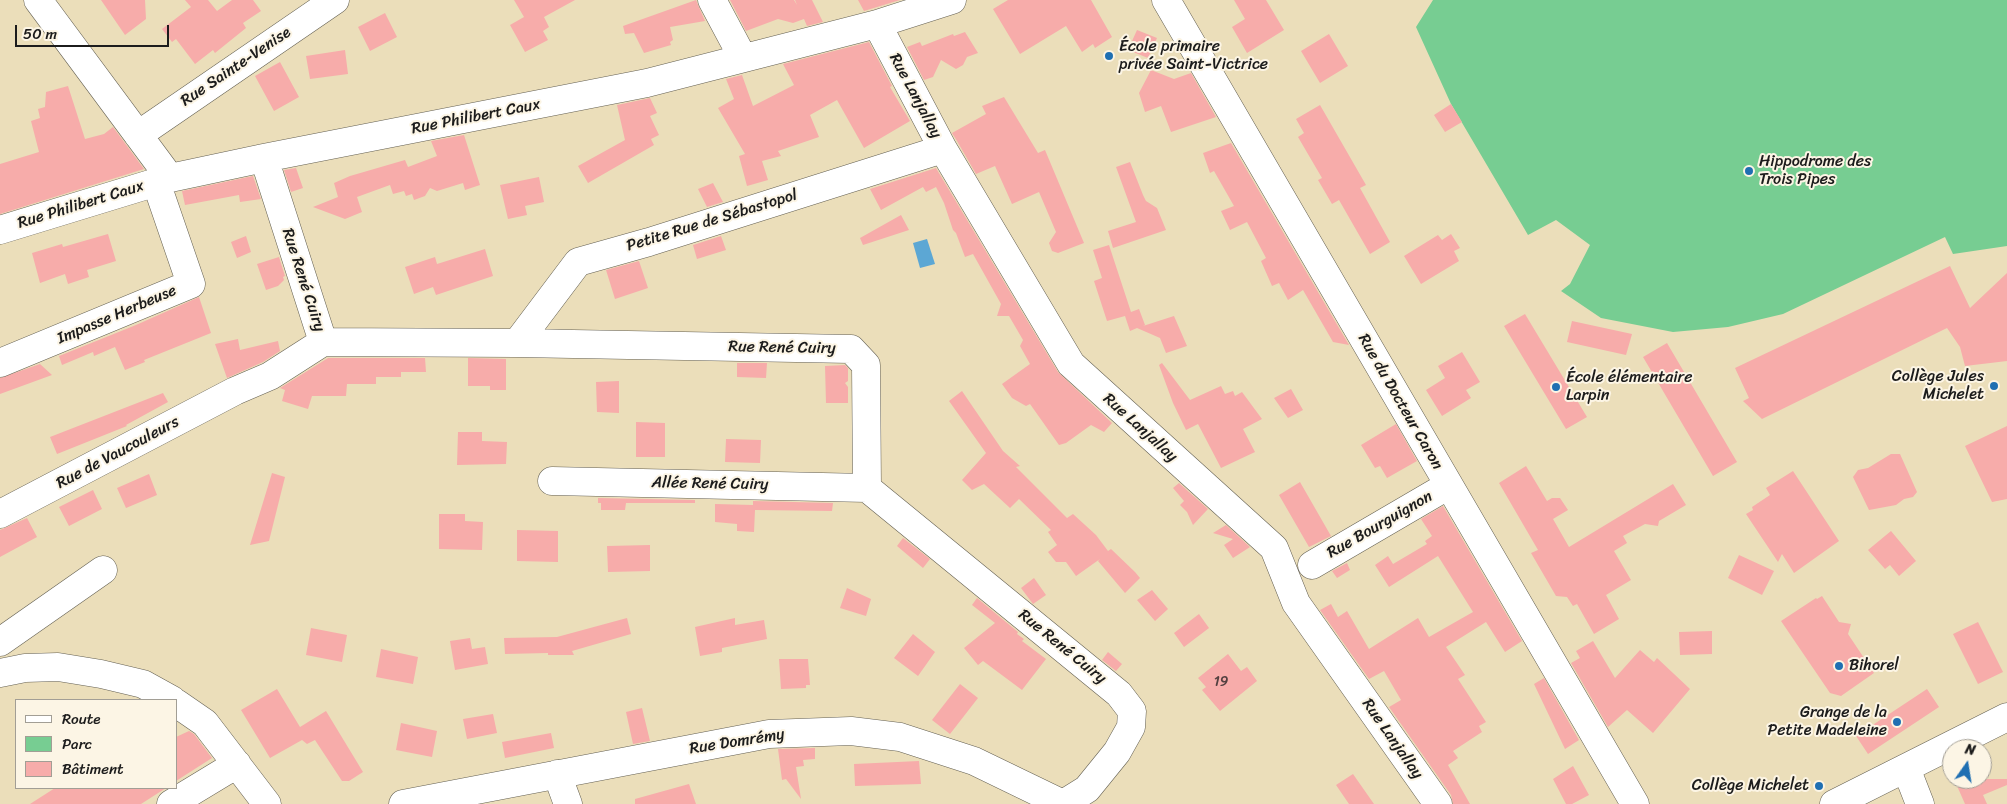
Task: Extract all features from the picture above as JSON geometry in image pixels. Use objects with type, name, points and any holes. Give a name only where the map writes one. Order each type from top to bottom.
[{"type":"street","points":[[38,0],[138,135],[163,180]]},
{"type":"street","name":"Rue Sainte-Venise","points":[[138,135],[335,0]]},
{"type":"street","points":[[712,0],[743,58]]},
{"type":"street","name":"Rue Philibert Caux","points":[[0,230],[163,180],[264,158],[647,83],[877,24],[952,0]]},
{"type":"street","name":"Rue du Docteur Caron","points":[[1166,0],[1635,804]]},
{"type":"street","name":"Rue Lanjallay","points":[[877,24],[943,149],[1071,364],[1274,548],[1296,604],[1438,804]]},
{"type":"street","name":"Petite Rue de Sébastopol","points":[[517,343],[578,262],[649,242],[943,149]]},
{"type":"street","name":"Rue René Cuiry","points":[[264,158],[323,342],[517,343],[852,349],[866,365],[868,488],[1119,694],[1132,711],[1130,727],[1094,796]]},
{"type":"street","name":"Impasse Herbeuse","points":[[0,364],[191,284],[163,180]]},
{"type":"street","name":"Rue de Vaucouleurs","points":[[0,514],[235,391],[270,376],[323,342]]},
{"type":"street","name":"Allée René Cuiry","points":[[552,481],[868,488]]},
{"type":"street","name":"Rue Bourguignon","points":[[1312,565],[1449,485]]},
{"type":"street","points":[[0,642],[103,570]]},
{"type":"street","points":[[0,672],[25,668],[58,667],[144,684],[170,699]]},
{"type":"street","points":[[178,704],[205,723],[267,804]]},
{"type":"street","points":[[1834,804],[2007,717]]},
{"type":"street","name":"Rue Domrémy","points":[[402,804],[769,734],[851,731],[900,737],[974,761],[1063,804]]},
{"type":"street","points":[[171,804],[237,764]]},
{"type":"street","points":[[1906,768],[1920,804]]},
{"type":"street","points":[[557,774],[568,804]]},
{"type":"street","points":[[1063,804],[1094,796]]},
{"type":"green space","name":"Hippodrome des Trois Pipes","points":[[1433,0],[2007,0],[2007,246],[1953,254],[1945,237],[1783,314],[1728,327],[1673,332],[1601,318],[1561,291],[1570,284],[1590,245],[1556,220],[1528,235],[1451,104],[1416,27]]},
{"type":"water","points":[[927,239],[935,264],[920,268],[913,243]]},
{"type":"building","points":[[101,0],[145,0],[146,19],[125,35]]},
{"type":"building","points":[[185,0],[208,0],[217,11],[232,0],[253,0],[261,11],[243,23],[246,28],[215,53],[213,50],[195,64],[176,39],[172,42],[162,29],[191,7]]},
{"type":"building","points":[[514,0],[575,0],[544,17],[549,27],[543,31],[548,40],[525,52],[510,25],[524,17]]},
{"type":"building","points":[[696,0],[705,21],[670,27],[673,40],[670,42],[671,45],[644,53],[634,33],[625,34],[623,26]]},
{"type":"building","points":[[730,0],[794,0],[797,5],[795,0],[812,0],[823,22],[807,26],[804,19],[793,23],[778,19],[746,31]]},
{"type":"building","points":[[858,0],[900,0],[864,11]]},
{"type":"building","points":[[1008,0],[1091,0],[1112,37],[1095,48],[1093,44],[1082,52],[1066,26],[1020,54],[993,9]]},
{"type":"building","points":[[1234,0],[1266,0],[1284,30],[1247,53],[1232,27],[1245,19]]},
{"type":"building","points":[[385,13],[397,37],[370,51],[358,27]]},
{"type":"building","points":[[1137,30],[1157,38],[1148,58],[1128,50]]},
{"type":"building","points":[[965,32],[978,53],[967,57],[963,65],[956,69],[941,60],[933,77],[924,80],[907,47],[920,42],[922,46],[953,34],[954,36]]},
{"type":"building","points":[[1329,34],[1348,66],[1320,83],[1301,51]]},
{"type":"building","points":[[869,42],[892,86],[890,87],[910,121],[864,148],[837,100],[810,115],[819,137],[778,151],[781,156],[762,161],[768,180],[747,186],[739,156],[745,154],[718,108],[734,99],[726,79],[742,75],[753,106],[794,85],[783,64]]},
{"type":"building","points":[[345,50],[348,74],[310,79],[306,56]]},
{"type":"building","points":[[280,62],[299,97],[274,111],[255,76]]},
{"type":"building","points":[[1151,70],[1174,79],[1191,73],[1216,117],[1171,132],[1161,106],[1145,112],[1139,93]]},
{"type":"building","points":[[68,86],[85,139],[104,134],[113,127],[144,169],[0,214],[0,164],[39,152],[31,121],[40,118],[38,109],[45,107],[46,92]]},
{"type":"building","points":[[1004,97],[1038,153],[1045,150],[1084,243],[1058,253],[1052,251],[1049,243],[1056,232],[1039,192],[1012,204],[995,166],[976,174],[952,133],[986,114],[982,106]]},
{"type":"building","points":[[650,98],[657,113],[650,116],[659,135],[651,139],[654,145],[588,183],[578,166],[625,140],[617,105]]},
{"type":"building","points":[[1451,104],[1462,122],[1445,132],[1434,115]]},
{"type":"building","points":[[1320,105],[1366,185],[1360,188],[1390,242],[1370,254],[1339,200],[1332,204],[1318,180],[1322,178],[1298,137],[1304,133],[1296,119]]},
{"type":"building","points":[[464,135],[480,185],[465,190],[463,183],[437,191],[430,188],[425,196],[414,200],[412,194],[406,196],[404,191],[393,194],[390,185],[357,197],[362,212],[345,219],[313,207],[338,197],[334,183],[350,176],[405,160],[408,167],[437,156],[431,141]]},
{"type":"building","points":[[1231,143],[1349,345],[1333,342],[1303,290],[1288,300],[1279,283],[1272,286],[1261,261],[1266,258],[1247,222],[1230,230],[1221,211],[1234,206],[1214,171],[1210,173],[1203,153]]},
{"type":"building","points":[[1130,162],[1146,201],[1157,208],[1166,230],[1113,248],[1108,231],[1136,222],[1116,167]]},
{"type":"building","points":[[296,168],[303,188],[291,192],[284,170]]},
{"type":"building","points":[[936,168],[1058,372],[1112,423],[1104,432],[1091,425],[1066,443],[1059,445],[1030,404],[1026,406],[1012,398],[1002,384],[1030,364],[1020,346],[1023,340],[1009,316],[997,316],[1001,304],[973,254],[965,257],[936,187],[926,192],[923,187],[881,210],[870,189]]},
{"type":"building","points":[[253,176],[261,199],[240,202],[239,195],[185,205],[182,191]]},
{"type":"building","points":[[539,177],[544,202],[525,206],[527,215],[508,219],[500,185]]},
{"type":"building","points":[[713,183],[723,202],[707,207],[698,189]]},
{"type":"building","points":[[901,215],[909,230],[863,245],[860,238]]},
{"type":"building","points":[[108,234],[116,261],[87,270],[89,277],[68,284],[65,274],[40,283],[32,253],[62,244],[63,247]]},
{"type":"building","points":[[1451,234],[1460,248],[1454,251],[1459,261],[1421,284],[1404,256],[1438,235],[1442,240]]},
{"type":"building","points":[[246,236],[251,252],[237,258],[231,242]]},
{"type":"building","points":[[721,236],[726,250],[697,259],[693,245]]},
{"type":"building","points":[[1109,245],[1131,312],[1139,309],[1145,325],[1143,326],[1174,316],[1187,346],[1166,353],[1160,338],[1137,328],[1130,331],[1125,316],[1107,321],[1094,281],[1102,278],[1093,250]]},
{"type":"building","points":[[485,249],[493,276],[436,295],[433,287],[414,294],[405,267],[435,257],[437,264]]},
{"type":"building","points":[[279,257],[285,276],[283,277],[284,280],[278,286],[266,290],[257,264]]},
{"type":"building","points":[[639,261],[648,288],[615,299],[606,270]]},
{"type":"building","points":[[1950,266],[1970,308],[2007,273],[2007,361],[1965,366],[1960,347],[1947,328],[1762,419],[1743,401],[1749,398],[1735,368]]},
{"type":"building","points":[[199,297],[211,333],[144,360],[145,362],[125,370],[115,347],[94,356],[93,352],[62,365],[59,356]]},
{"type":"building","points":[[1525,314],[1587,417],[1566,429],[1504,326]]},
{"type":"building","points":[[1572,321],[1632,334],[1626,355],[1567,342]]},
{"type":"building","points":[[238,339],[240,350],[278,341],[280,351],[263,362],[227,378],[215,344]]},
{"type":"building","points":[[1667,343],[1737,462],[1713,476],[1643,357]]},
{"type":"building","points":[[1462,352],[1480,382],[1466,390],[1471,398],[1442,416],[1426,390],[1445,378],[1438,366]]},
{"type":"building","points":[[328,358],[425,358],[426,372],[401,372],[401,377],[376,377],[376,384],[347,384],[346,396],[312,396],[308,409],[282,401],[285,390],[280,388]]},
{"type":"building","points":[[468,358],[506,359],[506,390],[490,390],[490,386],[468,386]]},
{"type":"building","points":[[737,363],[767,363],[766,378],[737,377]]},
{"type":"building","points":[[1162,363],[1190,400],[1221,386],[1225,394],[1233,391],[1235,396],[1242,392],[1262,419],[1243,429],[1255,452],[1221,468],[1198,424],[1186,430],[1173,403],[1159,365]]},
{"type":"building","points":[[40,364],[52,375],[0,394],[0,378]]},
{"type":"building","points":[[845,365],[848,368],[848,381],[845,383],[848,387],[848,403],[826,403],[825,366]]},
{"type":"building","points":[[619,381],[619,413],[597,412],[596,382]]},
{"type":"building","points":[[1291,389],[1303,410],[1288,418],[1274,398]]},
{"type":"building","points":[[962,391],[1003,451],[1020,466],[1016,467],[1067,518],[1073,514],[1096,535],[1108,551],[1111,549],[1140,578],[1125,593],[1098,561],[1100,559],[1076,576],[1066,562],[1056,562],[1048,552],[1057,545],[1048,532],[1051,530],[1019,499],[1010,508],[984,484],[972,490],[962,480],[986,453],[949,401]]},
{"type":"building","points":[[163,393],[168,402],[127,426],[57,454],[50,437]]},
{"type":"building","points":[[636,422],[665,423],[665,457],[636,457]]},
{"type":"building","points":[[1396,424],[1417,461],[1387,478],[1380,466],[1375,468],[1361,445]]},
{"type":"building","points":[[2007,426],[2007,499],[1992,502],[1965,446]]},
{"type":"building","points":[[458,432],[482,432],[482,441],[507,442],[506,464],[457,465]]},
{"type":"building","points":[[726,439],[761,440],[760,463],[725,462]]},
{"type":"building","points":[[1891,454],[1900,454],[1917,492],[1913,497],[1904,499],[1896,505],[1869,510],[1853,477],[1858,470],[1868,468]]},
{"type":"building","points":[[1526,466],[1547,501],[1552,498],[1560,498],[1568,510],[1553,519],[1569,547],[1673,484],[1686,505],[1659,521],[1658,526],[1645,524],[1623,536],[1627,543],[1614,551],[1631,580],[1606,595],[1619,619],[1594,634],[1577,604],[1573,606],[1567,597],[1556,596],[1531,553],[1538,550],[1499,483]]},
{"type":"building","points":[[1793,471],[1839,541],[1794,573],[1782,554],[1778,562],[1746,514],[1753,510],[1752,507],[1770,495],[1766,488]]},
{"type":"building","points":[[272,473],[285,477],[269,541],[250,545]]},
{"type":"building","points":[[149,474],[157,495],[126,508],[117,488]]},
{"type":"building","points":[[1300,482],[1331,536],[1309,547],[1279,495]]},
{"type":"building","points":[[1179,483],[1208,509],[1193,525],[1187,512],[1180,505],[1184,501],[1173,488]]},
{"type":"building","points":[[93,490],[102,509],[69,526],[59,507]]},
{"type":"building","points":[[598,498],[695,500],[695,503],[626,503],[625,510],[601,510],[601,503],[598,503]]},
{"type":"building","points":[[753,501],[833,503],[832,511],[755,510],[754,532],[737,531],[737,524],[715,522],[715,504],[753,505]]},
{"type":"building","points":[[1443,506],[1522,641],[1505,652],[1486,622],[1446,647],[1465,675],[1458,679],[1486,722],[1479,726],[1482,732],[1453,751],[1458,758],[1448,765],[1470,804],[1453,804],[1451,795],[1389,707],[1401,700],[1384,671],[1369,679],[1320,610],[1331,604],[1338,617],[1347,611],[1369,649],[1418,618],[1429,637],[1473,612],[1438,556],[1389,587],[1375,565],[1388,556],[1393,564],[1427,544],[1425,541],[1432,536],[1421,519]]},
{"type":"building","points":[[439,514],[465,514],[465,521],[483,522],[482,550],[439,549]]},
{"type":"building","points":[[27,518],[37,537],[0,557],[0,530]]},
{"type":"building","points":[[1226,525],[1250,547],[1233,558],[1224,545],[1233,539],[1213,533]]},
{"type":"building","points":[[517,530],[558,531],[558,562],[517,561]]},
{"type":"building","points":[[1891,531],[1916,561],[1899,576],[1890,565],[1885,569],[1868,550]]},
{"type":"building","points":[[903,538],[930,559],[923,568],[897,546]]},
{"type":"building","points":[[650,545],[650,571],[608,572],[607,546]]},
{"type":"building","points":[[1739,555],[1774,571],[1762,595],[1728,578]]},
{"type":"building","points":[[1347,563],[1350,570],[1337,578],[1332,571]]},
{"type":"building","points":[[1034,578],[1046,595],[1033,604],[1021,588]]},
{"type":"building","points":[[847,588],[871,599],[866,616],[840,608]]},
{"type":"building","points":[[1152,590],[1168,609],[1155,621],[1137,600]]},
{"type":"building","points":[[1822,596],[1839,622],[1851,624],[1848,634],[1874,673],[1841,696],[1830,693],[1781,621]]},
{"type":"building","points":[[977,598],[1018,632],[1017,634],[1024,639],[1022,641],[1046,659],[1022,690],[983,661],[978,665],[964,648],[995,623],[972,605]]},
{"type":"building","points":[[1199,614],[1209,628],[1184,647],[1174,633]]},
{"type":"building","points":[[627,618],[631,634],[572,651],[574,655],[548,655],[548,653],[505,654],[504,638],[557,637]]},
{"type":"building","points":[[735,618],[735,625],[764,620],[767,639],[722,648],[722,652],[700,656],[695,627]]},
{"type":"building","points":[[1978,622],[2003,672],[1978,684],[1953,634]]},
{"type":"building","points":[[311,628],[347,635],[342,662],[306,655]]},
{"type":"building","points":[[1712,631],[1712,654],[1680,655],[1679,632]]},
{"type":"building","points":[[913,634],[935,652],[918,676],[894,658]]},
{"type":"building","points":[[470,638],[472,649],[485,647],[488,664],[455,670],[450,641]]},
{"type":"building","points":[[1593,641],[1615,678],[1640,650],[1654,662],[1657,658],[1690,689],[1653,733],[1627,710],[1608,727],[1571,663],[1580,658],[1576,651]]},
{"type":"building","points":[[381,649],[418,657],[413,684],[376,677]]},
{"type":"building","points":[[1108,652],[1122,664],[1116,671],[1102,660]]},
{"type":"building","points":[[1228,654],[1241,671],[1247,667],[1257,681],[1220,711],[1202,690],[1206,687],[1198,678]]},
{"type":"building","points":[[779,659],[808,659],[810,685],[806,685],[806,688],[781,689]]},
{"type":"building","points":[[1544,678],[1579,740],[1565,749],[1534,684]]},
{"type":"building","points":[[960,684],[978,698],[950,734],[932,720]]},
{"type":"building","points":[[277,689],[300,727],[326,711],[363,772],[349,781],[342,781],[315,740],[307,744],[302,740],[270,758],[241,710]]},
{"type":"building","name":"Grange de la Petite Madeleine","points":[[1927,689],[1939,707],[1868,754],[1856,736]]},
{"type":"building","points":[[642,708],[650,741],[633,744],[626,712]]},
{"type":"building","points":[[493,714],[497,733],[467,739],[463,719]]},
{"type":"building","points":[[401,723],[437,731],[432,757],[396,750]]},
{"type":"building","points":[[189,731],[194,734],[212,758],[178,780],[178,736]]},
{"type":"building","points":[[551,733],[554,748],[505,758],[502,742]]},
{"type":"building","points":[[815,748],[815,759],[803,760],[804,766],[796,767],[801,799],[786,779],[782,780],[778,749]]},
{"type":"building","points":[[919,761],[921,784],[855,786],[854,764]]},
{"type":"building","points":[[1573,766],[1589,795],[1572,804],[1566,804],[1553,779]]},
{"type":"building","points":[[1353,774],[1374,804],[1349,804],[1336,785]]},
{"type":"building","points":[[1992,779],[2007,779],[2007,785],[1983,795],[1987,804],[1965,804],[1958,789],[1992,789]]},
{"type":"building","points":[[689,784],[696,804],[635,804],[635,799]]},
{"type":"building","points":[[53,789],[164,789],[141,804],[30,804]]},
{"type":"place","name":"École primaire privée Saint-Victrice","points":[[1109,56]]},
{"type":"place","name":"Hippodrome des Trois Pipes","points":[[1749,171]]},
{"type":"place","name":"Collège Jules Michelet","points":[[1994,386]]},
{"type":"place","name":"École élémentaire Larpin","points":[[1556,387]]},
{"type":"place","name":"Bihorel","points":[[1839,666]]},
{"type":"place","name":"Grange de la Petite Madeleine","points":[[1897,722]]},
{"type":"place","name":"Collège Michelet","points":[[1819,786]]}]
